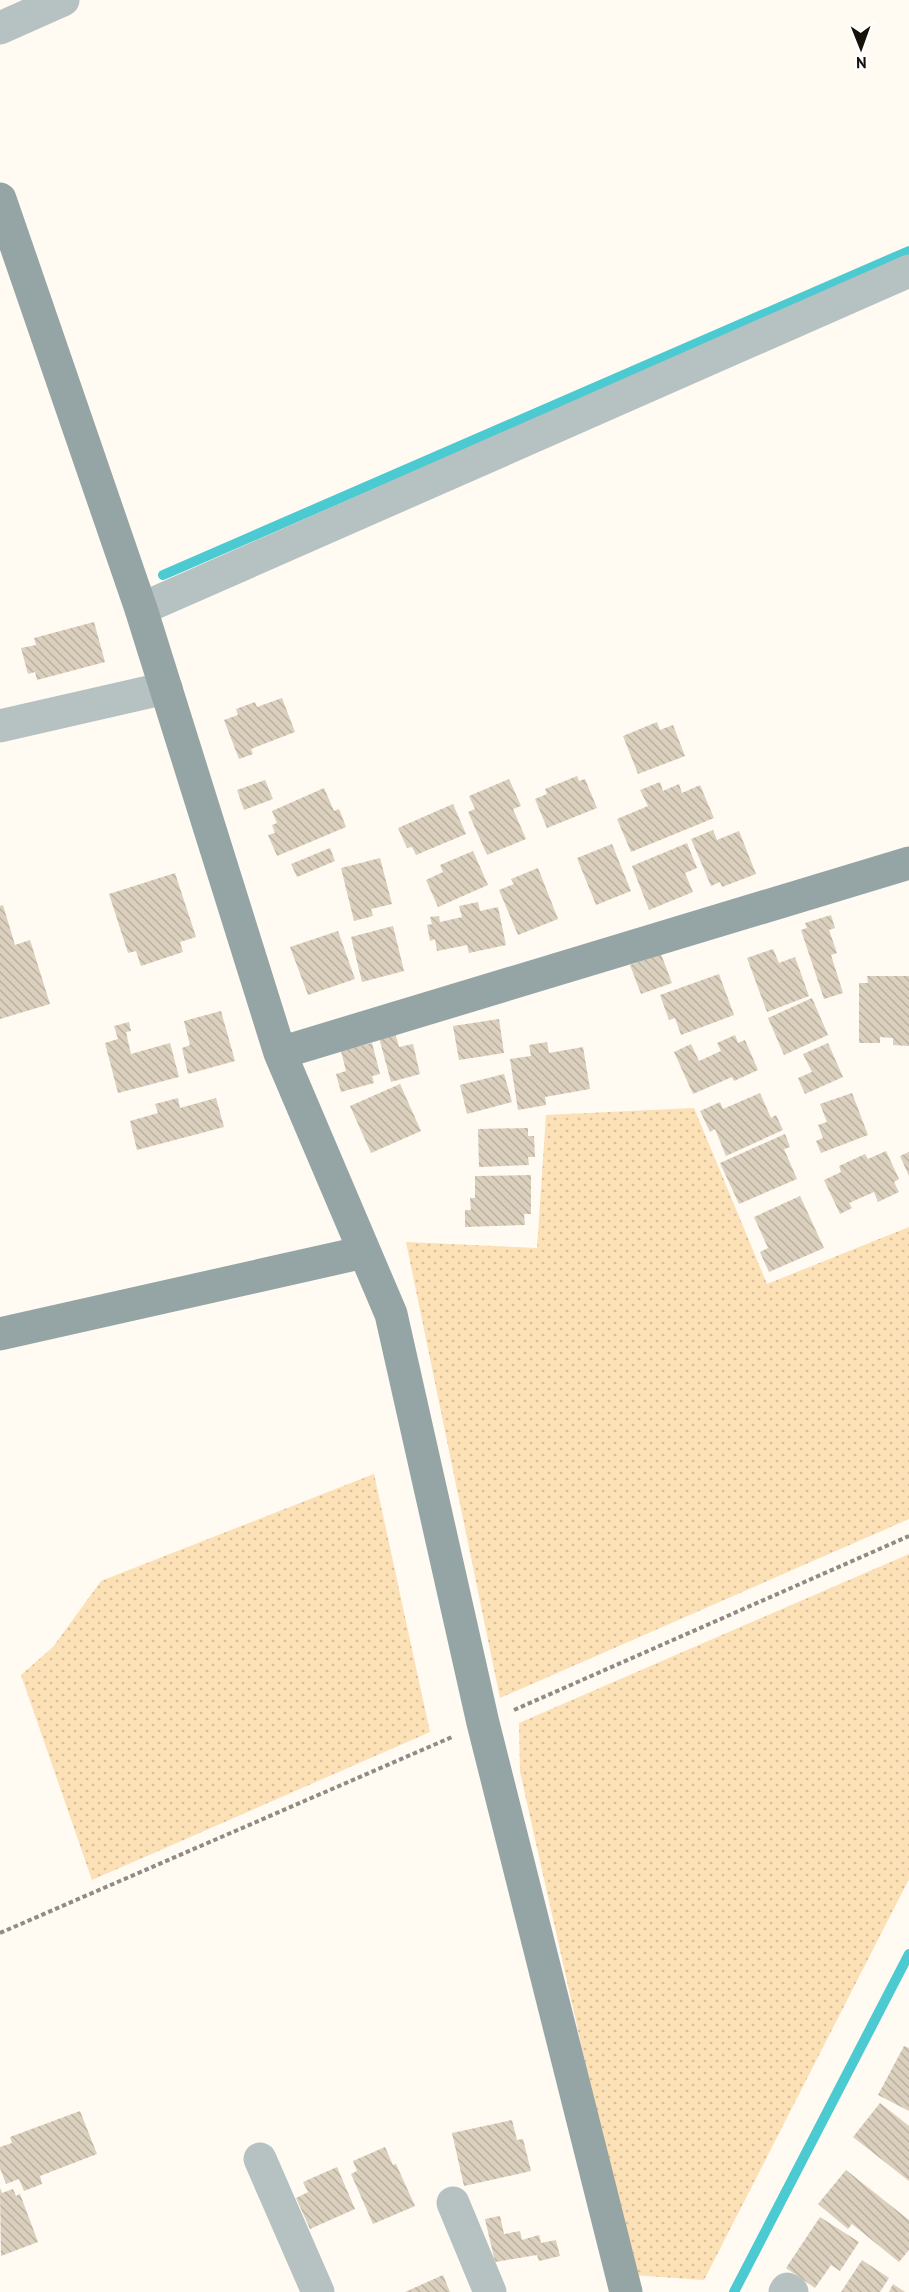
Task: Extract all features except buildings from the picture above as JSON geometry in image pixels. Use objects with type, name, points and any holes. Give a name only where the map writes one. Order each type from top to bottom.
[{"type":"street","points":[[0,28],[63,0]]},
{"type":"street","points":[[0,200],[141,609],[280,1053],[391,1314],[483,1723],[626,2292]]},
{"type":"street","points":[[141,609],[909,271]]},
{"type":"street","points":[[0,726],[166,687]]},
{"type":"street","points":[[280,1053],[909,862]]},
{"type":"street","points":[[0,1334],[364,1252]]},
{"type":"street","points":[[260,2159],[318,2292]]},
{"type":"street","points":[[453,2204],[490,2292]]},
{"type":"street","points":[[785,2292],[787,2289],[792,2292]]},
{"type":"path","points":[[0,1933],[909,1536]]},
{"type":"shaded area","points":[[694,1108],[767,1284],[909,1227],[909,1519],[500,1698],[406,1242],[537,1248],[546,1115]]},
{"type":"shaded area","points":[[374,1474],[430,1732],[92,1880],[21,1675],[53,1647],[101,1581]]},
{"type":"shaded area","points":[[909,1554],[909,1879],[704,2280],[633,2275],[520,1772],[519,1723]]},
{"type":"waterway","points":[[163,575],[909,251]]},
{"type":"waterway","points":[[734,2292],[909,1954]]}]
